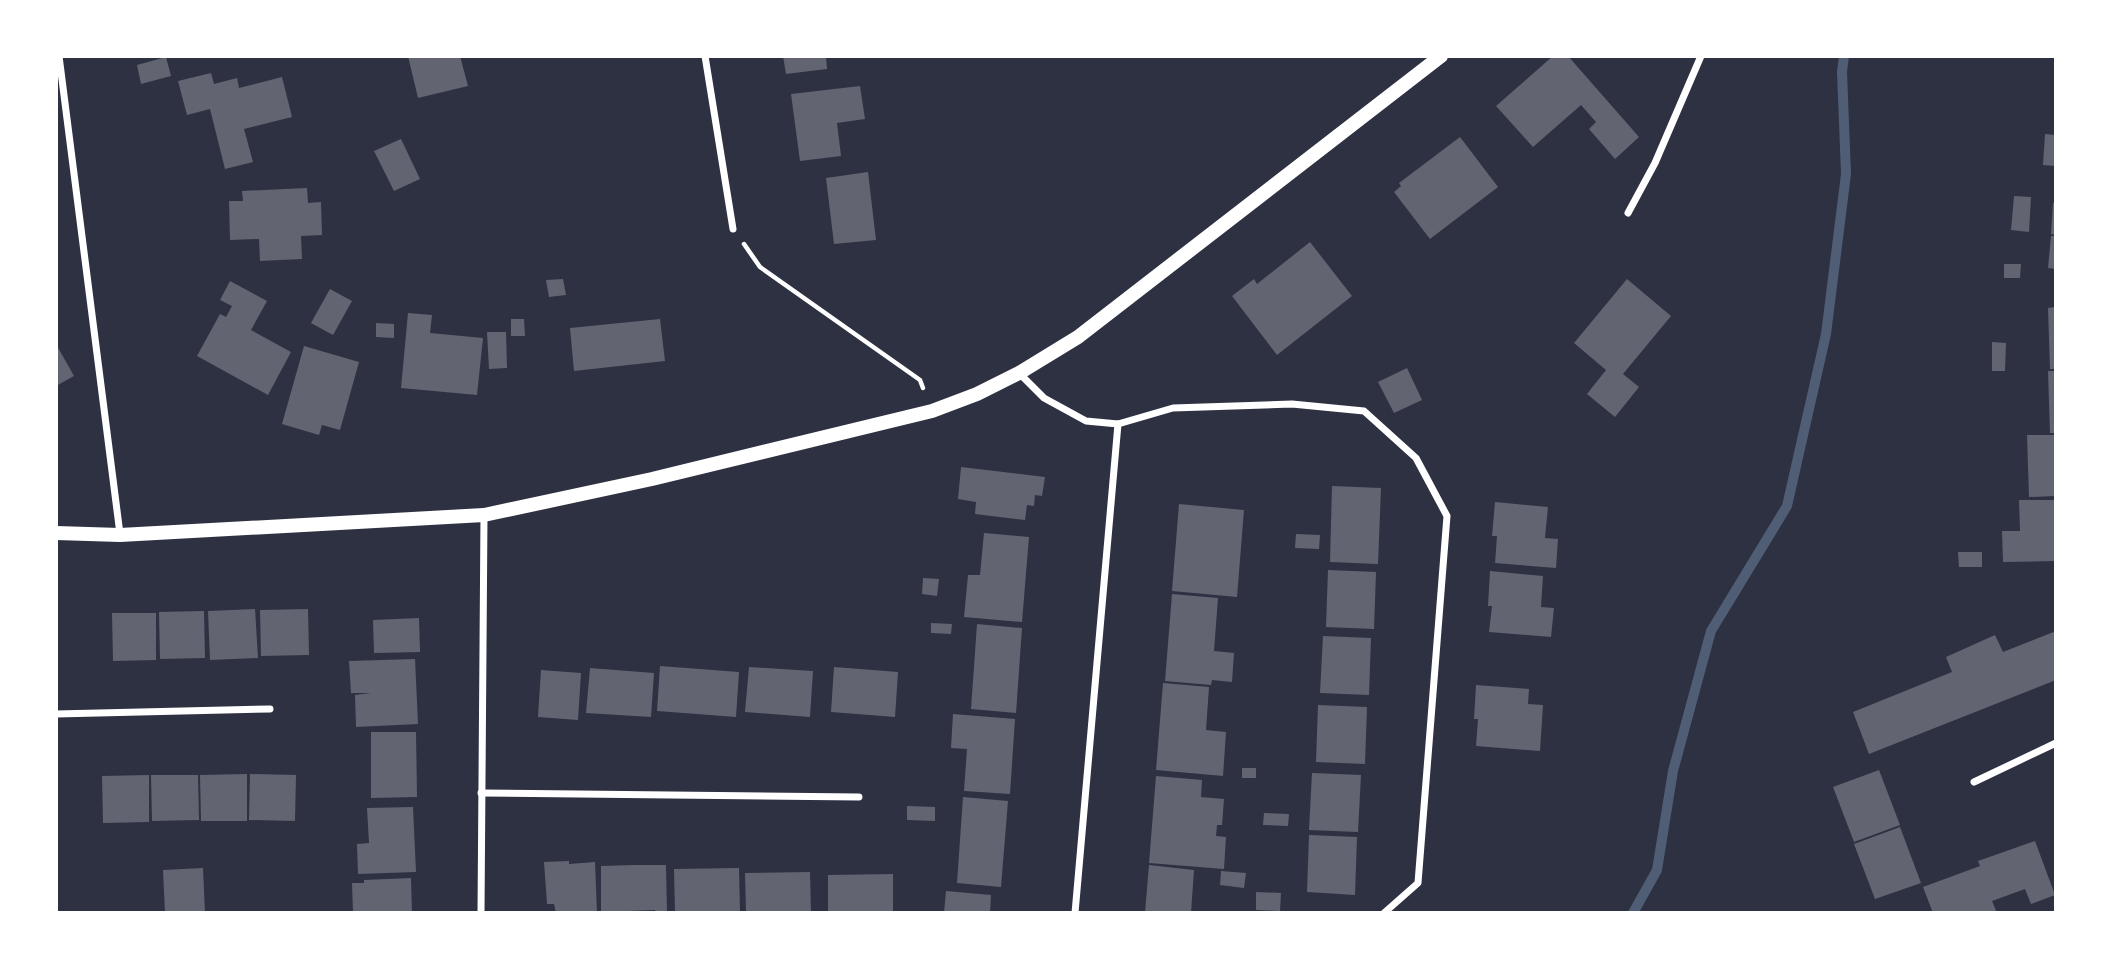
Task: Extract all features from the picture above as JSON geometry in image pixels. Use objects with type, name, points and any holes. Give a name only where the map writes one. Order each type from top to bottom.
[{"type":"main road","points":[[56,533],[120,535],[484,515],[691,470],[932,411],[977,394],[1019,373],[1078,337],[1441,56]]},
{"type":"street","points":[[59,56],[120,535]]},
{"type":"street","points":[[705,56],[733,229]]},
{"type":"street","points":[[1628,213],[1655,163],[1701,56]]},
{"type":"street","points":[[1019,373],[1044,398],[1086,421],[1118,424],[1173,408],[1292,404],[1364,411],[1416,458],[1447,516],[1418,883],[1384,913]]},
{"type":"street","points":[[1075,913],[1118,424]]},
{"type":"street","points":[[481,913],[484,515]]},
{"type":"street","points":[[56,714],[270,709]]},
{"type":"street","points":[[1974,782],[2056,743]]},
{"type":"street","points":[[481,793],[859,797]]},
{"type":"path","points":[[733,229],[760,267],[920,380],[932,411]]},
{"type":"building","points":[[408,56],[460,56],[468,86],[418,98]]},
{"type":"building","points":[[783,56],[826,56],[827,69],[786,74]]},
{"type":"building","points":[[1553,56],[1568,56],[1639,137],[1615,159],[1589,129],[1596,122],[1581,105],[1533,147],[1496,106]]},
{"type":"building","points":[[166,57],[171,76],[141,84],[137,65]]},
{"type":"building","points":[[211,73],[214,84],[237,78],[239,88],[282,77],[292,117],[244,129],[253,162],[225,169],[210,109],[187,115],[178,81]]},
{"type":"building","points":[[860,86],[865,119],[837,123],[841,156],[800,161],[791,94]]},
{"type":"building","points":[[2045,134],[2056,135],[2056,166],[2043,165]]},
{"type":"building","points":[[1460,137],[1498,187],[1430,239],[1394,192],[1401,186],[1399,183]]},
{"type":"building","points":[[401,139],[420,179],[394,191],[374,151]]},
{"type":"building","points":[[868,172],[876,240],[834,244],[826,178]]},
{"type":"building","points":[[307,188],[308,203],[321,202],[322,235],[301,236],[302,259],[260,261],[259,239],[230,240],[229,201],[243,201],[242,191]]},
{"type":"building","points":[[2014,196],[2031,197],[2029,232],[2011,230]]},
{"type":"building","points":[[2053,203],[2056,203],[2056,235],[2051,234]]},
{"type":"building","points":[[2051,236],[2056,236],[2056,269],[2048,268]]},
{"type":"building","points":[[1310,242],[1352,296],[1277,355],[1232,296],[1254,279],[1257,284]]},
{"type":"building","points":[[2004,264],[2021,264],[2020,278],[2004,278]]},
{"type":"building","points":[[563,279],[566,295],[549,297],[546,280]]},
{"type":"building","points":[[1627,279],[1671,316],[1623,374],[1639,387],[1615,417],[1587,394],[1606,370],[1574,343]]},
{"type":"building","points":[[230,281],[267,301],[251,330],[291,352],[268,395],[197,356],[220,314],[226,317],[232,306],[220,300]]},
{"type":"building","points":[[330,289],[352,301],[333,335],[311,323]]},
{"type":"building","points":[[2056,307],[2056,369],[2050,369],[2048,308]]},
{"type":"building","points":[[408,313],[432,315],[430,333],[483,338],[477,395],[401,388]]},
{"type":"building","points":[[511,319],[524,319],[525,336],[511,336]]},
{"type":"building","points":[[660,319],[665,361],[574,371],[570,328]]},
{"type":"building","points":[[376,323],[394,324],[394,338],[376,337]]},
{"type":"building","points":[[487,332],[506,332],[507,368],[489,369]]},
{"type":"building","points":[[1992,342],[2006,343],[2005,371],[1992,371]]},
{"type":"building","points":[[56,344],[74,376],[56,386]]},
{"type":"building","points":[[304,346],[359,362],[340,430],[322,425],[319,435],[282,424]]},
{"type":"building","points":[[1407,368],[1422,400],[1394,413],[1378,382]]},
{"type":"building","points":[[2048,371],[2056,371],[2056,433],[2050,433]]},
{"type":"building","points":[[2027,435],[2056,435],[2056,496],[2029,497]]},
{"type":"building","points":[[961,467],[1045,477],[1042,496],[1035,495],[1034,506],[1027,505],[1025,520],[975,514],[976,502],[958,499]]},
{"type":"building","points":[[1332,486],[1381,488],[1378,564],[1330,562]]},
{"type":"building","points":[[2019,500],[2056,500],[2056,561],[2003,562],[2002,531],[2020,531]]},
{"type":"building","points":[[1495,502],[1548,507],[1545,538],[1558,539],[1556,568],[1495,563],[1497,536],[1492,536]]},
{"type":"building","points":[[1179,504],[1244,510],[1237,597],[1172,591]]},
{"type":"building","points":[[984,533],[1029,537],[1022,622],[964,617],[968,575],[980,575]]},
{"type":"building","points":[[1296,534],[1320,535],[1319,549],[1295,548]]},
{"type":"building","points":[[1958,552],[1982,552],[1982,567],[1959,567]]},
{"type":"building","points":[[1328,570],[1376,572],[1374,629],[1326,627]]},
{"type":"building","points":[[1490,571],[1543,576],[1541,607],[1554,608],[1551,637],[1489,632],[1492,606],[1488,606]]},
{"type":"building","points":[[923,578],[939,579],[937,596],[922,594]]},
{"type":"building","points":[[1172,594],[1218,598],[1214,651],[1234,653],[1232,682],[1212,680],[1211,685],[1165,681]]},
{"type":"building","points":[[255,609],[258,658],[210,660],[208,611]]},
{"type":"building","points":[[308,609],[309,655],[261,656],[260,610]]},
{"type":"building","points":[[204,611],[205,658],[160,659],[159,612]]},
{"type":"building","points":[[112,613],[156,613],[156,660],[113,661]]},
{"type":"building","points":[[419,618],[420,652],[374,653],[373,620]]},
{"type":"building","points":[[931,623],[952,624],[951,634],[931,633]]},
{"type":"building","points":[[977,624],[1022,628],[1016,713],[971,709]]},
{"type":"building","points":[[2056,631],[2056,680],[1869,754],[1853,712],[1952,672],[1946,657],[1995,635],[2003,652]]},
{"type":"building","points":[[1323,636],[1371,638],[1369,695],[1320,693]]},
{"type":"building","points":[[415,659],[418,724],[356,727],[355,695],[371,693],[351,693],[349,661]]},
{"type":"building","points":[[660,666],[739,672],[736,717],[657,711]]},
{"type":"building","points":[[749,667],[813,671],[810,717],[745,712]]},
{"type":"building","points":[[834,667],[898,672],[895,717],[831,712]]},
{"type":"building","points":[[590,668],[654,673],[651,717],[586,713]]},
{"type":"building","points":[[541,670],[581,673],[578,720],[538,717]]},
{"type":"building","points":[[1163,683],[1209,687],[1206,730],[1226,732],[1223,776],[1156,770]]},
{"type":"building","points":[[1476,685],[1529,689],[1528,704],[1543,705],[1540,751],[1476,746]]},
{"type":"building","points":[[1318,705],[1367,707],[1365,764],[1316,762]]},
{"type":"building","points":[[953,714],[1015,719],[1010,794],[964,791],[967,749],[951,748]]},
{"type":"building","points":[[371,732],[416,732],[417,797],[371,798]]},
{"type":"building","points":[[1242,768],[1256,768],[1256,778],[1242,778]]},
{"type":"building","points":[[1879,770],[1900,825],[1854,842],[1833,787]]},
{"type":"building","points":[[1312,773],[1361,775],[1358,832],[1309,830]]},
{"type":"building","points":[[247,774],[247,821],[201,821],[200,775]]},
{"type":"building","points":[[250,774],[296,775],[295,821],[249,820]]},
{"type":"building","points":[[149,775],[149,822],[103,823],[102,776]]},
{"type":"building","points":[[151,775],[198,775],[199,820],[152,821]]},
{"type":"building","points":[[1156,776],[1202,780],[1201,797],[1224,799],[1222,825],[1217,825],[1216,836],[1226,837],[1224,869],[1149,863]]},
{"type":"building","points":[[963,797],[1008,801],[1001,887],[957,883]]},
{"type":"building","points":[[907,806],[935,807],[935,821],[907,820]]},
{"type":"building","points":[[413,807],[416,872],[358,874],[357,844],[369,843],[367,808]]},
{"type":"building","points":[[1264,813],[1289,814],[1288,826],[1263,825]]},
{"type":"building","points":[[1900,827],[1921,883],[1875,899],[1854,844]]},
{"type":"building","points":[[1309,835],[1357,837],[1355,895],[1307,892]]},
{"type":"building","points":[[2035,841],[2055,895],[2031,904],[2025,889],[1992,901],[1997,913],[1933,913],[1923,887],[1980,866],[1978,861]]},
{"type":"building","points":[[569,861],[569,864],[595,862],[597,913],[556,913],[554,904],[547,904],[544,862]]},
{"type":"building","points":[[666,865],[667,913],[655,913],[655,910],[601,912],[601,866]]},
{"type":"building","points":[[1149,865],[1194,870],[1191,913],[1145,913]]},
{"type":"building","points":[[203,868],[205,913],[165,913],[163,870]]},
{"type":"building","points":[[739,868],[740,913],[675,913],[674,869]]},
{"type":"building","points":[[1221,871],[1246,873],[1244,888],[1220,885]]},
{"type":"building","points":[[810,872],[811,913],[746,913],[745,873]]},
{"type":"building","points":[[893,874],[893,913],[828,913],[828,875]]},
{"type":"building","points":[[411,878],[412,913],[353,913],[352,883]]},
{"type":"building","points":[[946,891],[991,895],[990,913],[944,913]]},
{"type":"building","points":[[1256,892],[1281,893],[1280,911],[1256,910]]},
{"type":"waterway","points":[[1633,913],[1657,870],[1673,771],[1711,631],[1787,506],[1826,334],[1846,174],[1842,72],[1844,56]]}]
